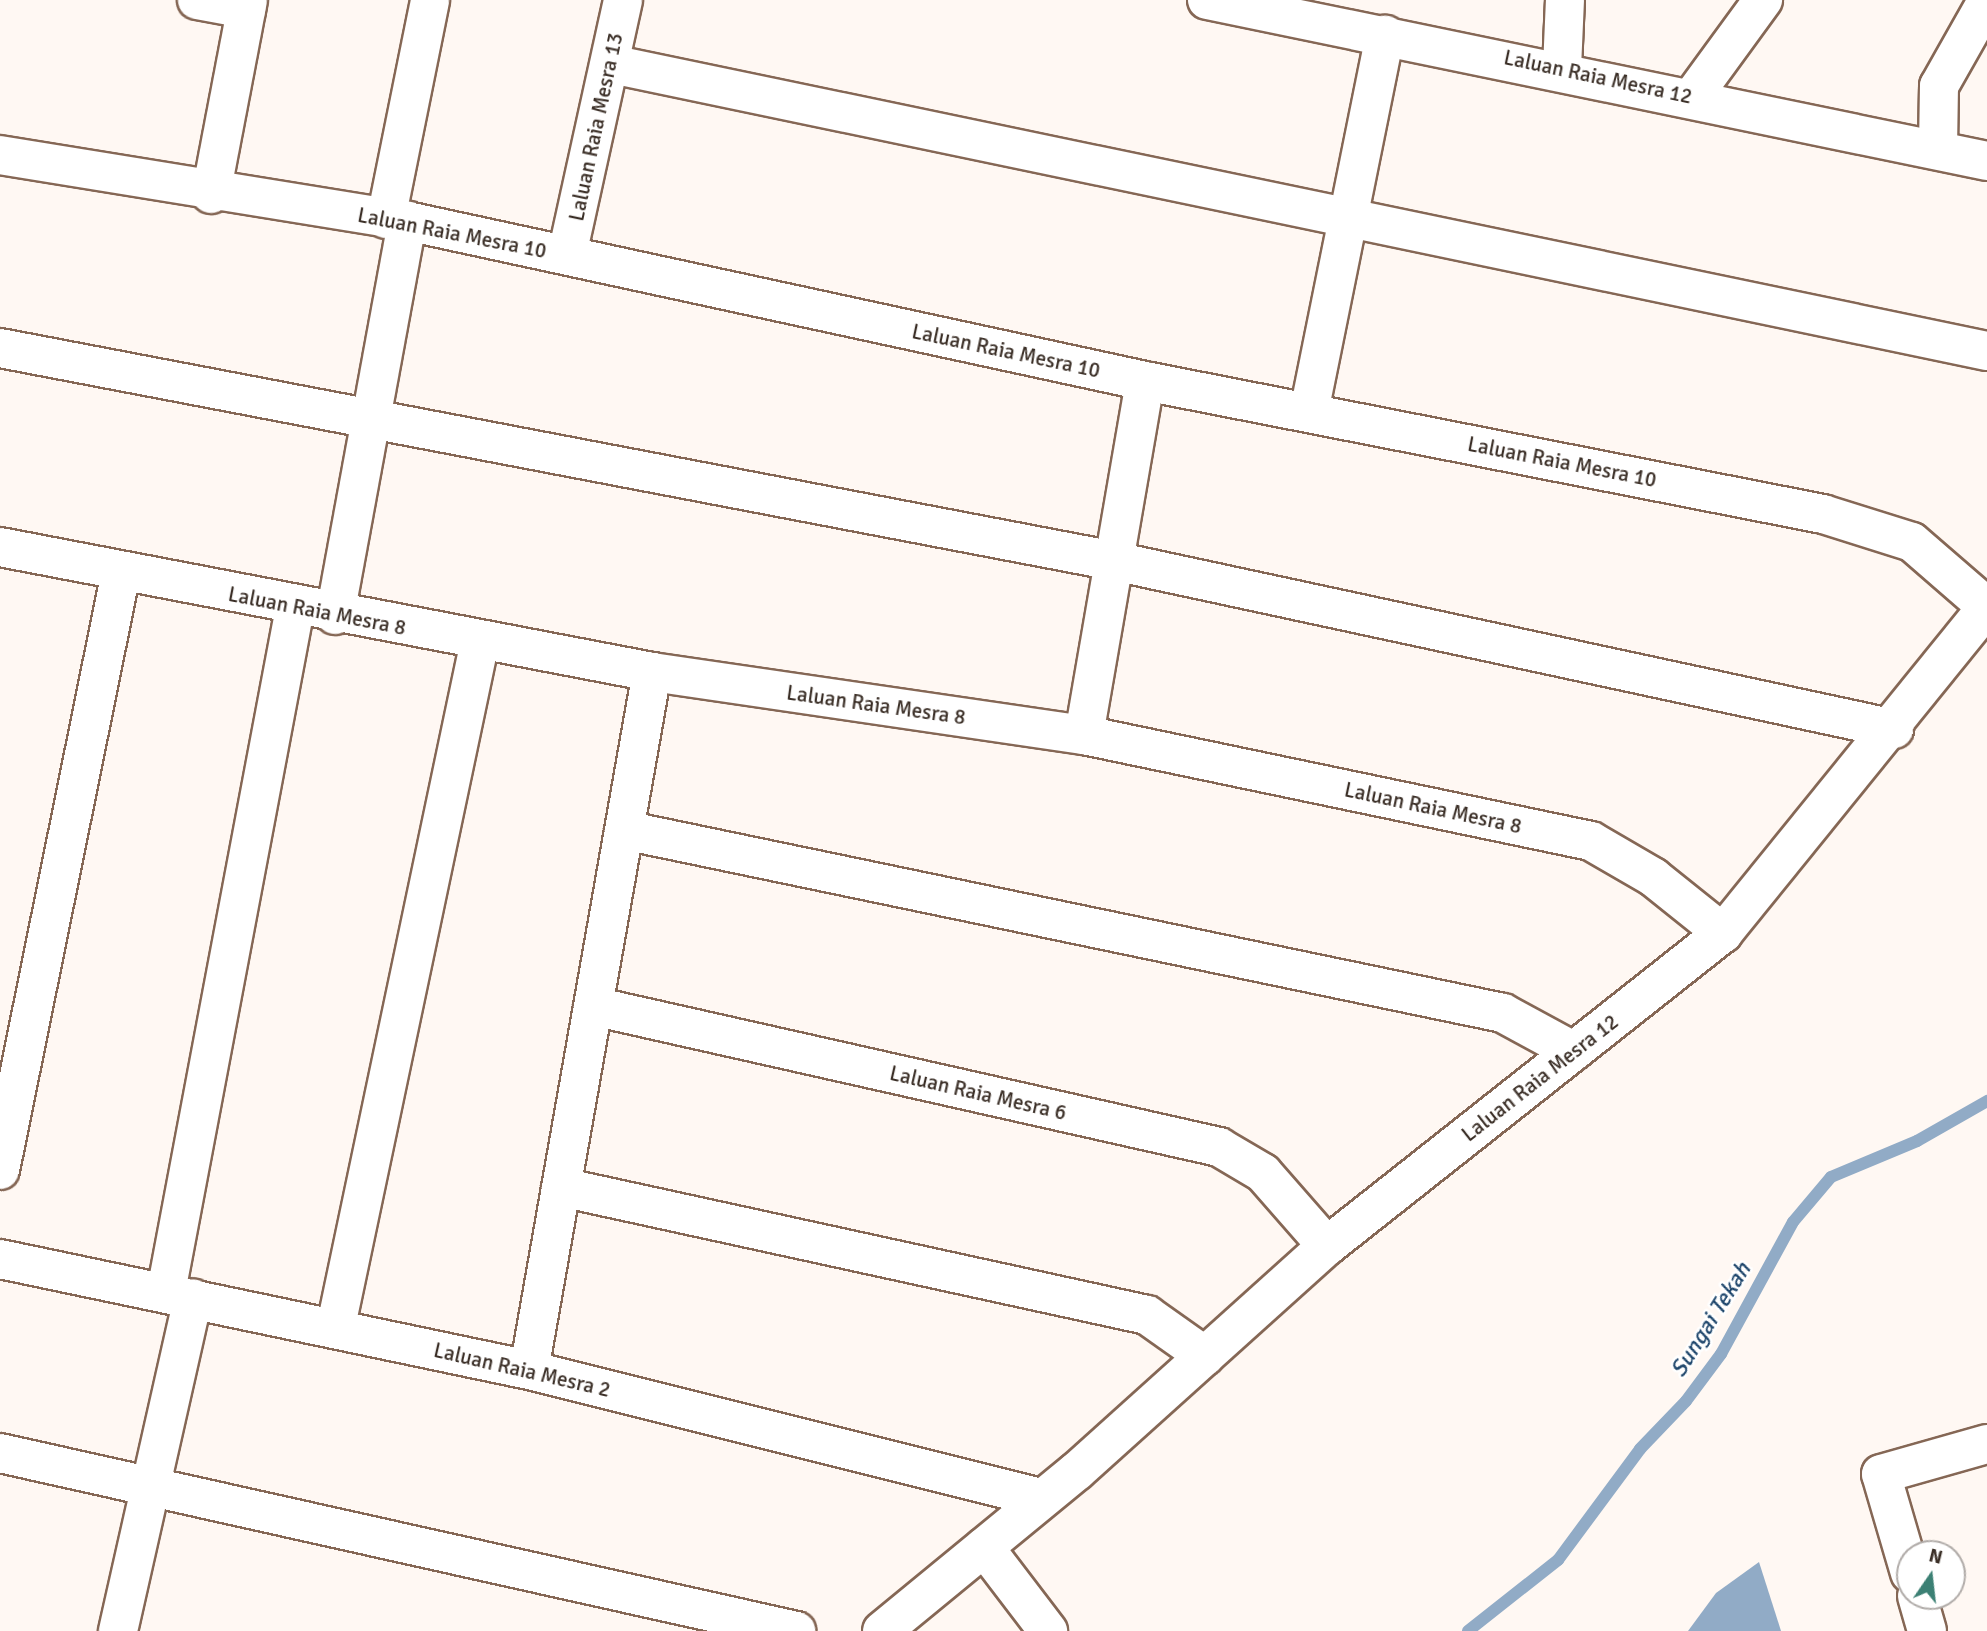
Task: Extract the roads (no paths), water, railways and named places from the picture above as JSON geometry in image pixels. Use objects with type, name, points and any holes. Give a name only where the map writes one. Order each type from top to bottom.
[{"type":"street","points":[[197,0],[247,5],[211,194]]},
{"type":"street","points":[[335,615],[374,418],[396,220],[430,0]]},
{"type":"street","name":"Laluan Raia Mesra 13","points":[[567,255],[623,0]]},
{"type":"street","name":"Laluan Raia Mesra 12","points":[[1207,0],[1562,68],[1987,161]]},
{"type":"street","points":[[1562,68],[1565,0]]},
{"type":"street","points":[[1693,96],[1763,0]]},
{"type":"street","points":[[1938,149],[1939,86],[1987,1]]},
{"type":"street","points":[[1309,412],[1385,35]]},
{"type":"street","points":[[611,64],[1987,351]]},
{"type":"street","name":"Laluan Raia Mesra 10","points":[[0,155],[211,194],[396,220],[1145,382],[1823,514],[1912,542],[1987,607]]},
{"type":"street","points":[[0,348],[1114,561],[1894,729]]},
{"type":"street","points":[[1084,736],[1145,382]]},
{"type":"street","name":"Laluan Raia Mesra 8","points":[[0,547],[296,608],[652,672],[1084,736],[1591,841],[1653,877],[1723,933]]},
{"type":"street","points":[[0,1170],[121,572]]},
{"type":"street","name":"Laluan Raia Mesra 12","points":[[882,1631],[1041,1499],[1326,1246],[1723,933],[1894,729],[1987,607]]},
{"type":"street","points":[[118,1631],[150,1485],[296,608]]},
{"type":"street","points":[[337,1326],[480,642]]},
{"type":"street","points":[[529,1370],[652,672]]},
{"type":"street","points":[[624,830],[1503,1013],[1573,1051]]},
{"type":"street","name":"Laluan Raia Mesra 6","points":[[593,1006],[1219,1147],[1263,1173],[1326,1246]]},
{"type":"street","points":[[561,1187],[1147,1315],[1205,1356]]},
{"type":"street","name":"Laluan Raia Mesra 2","points":[[0,1259],[337,1326],[529,1370],[1041,1499]]},
{"type":"street","points":[[1900,1540],[1881,1474],[1987,1444]]},
{"type":"street","points":[[0,1453],[796,1631]]},
{"type":"street","points":[[984,1547],[1048,1631]]},
{"type":"street","points":[[1921,1610],[1927,1631]]},
{"type":"water","points":[[1759,1562],[1781,1631],[1688,1631],[1716,1593]]},
{"type":"waterway","name":"Sungai Tekah","points":[[1468,1631],[1558,1560],[1640,1449],[1686,1401],[1721,1354],[1793,1222],[1831,1177],[1917,1141],[1987,1101]]}]
